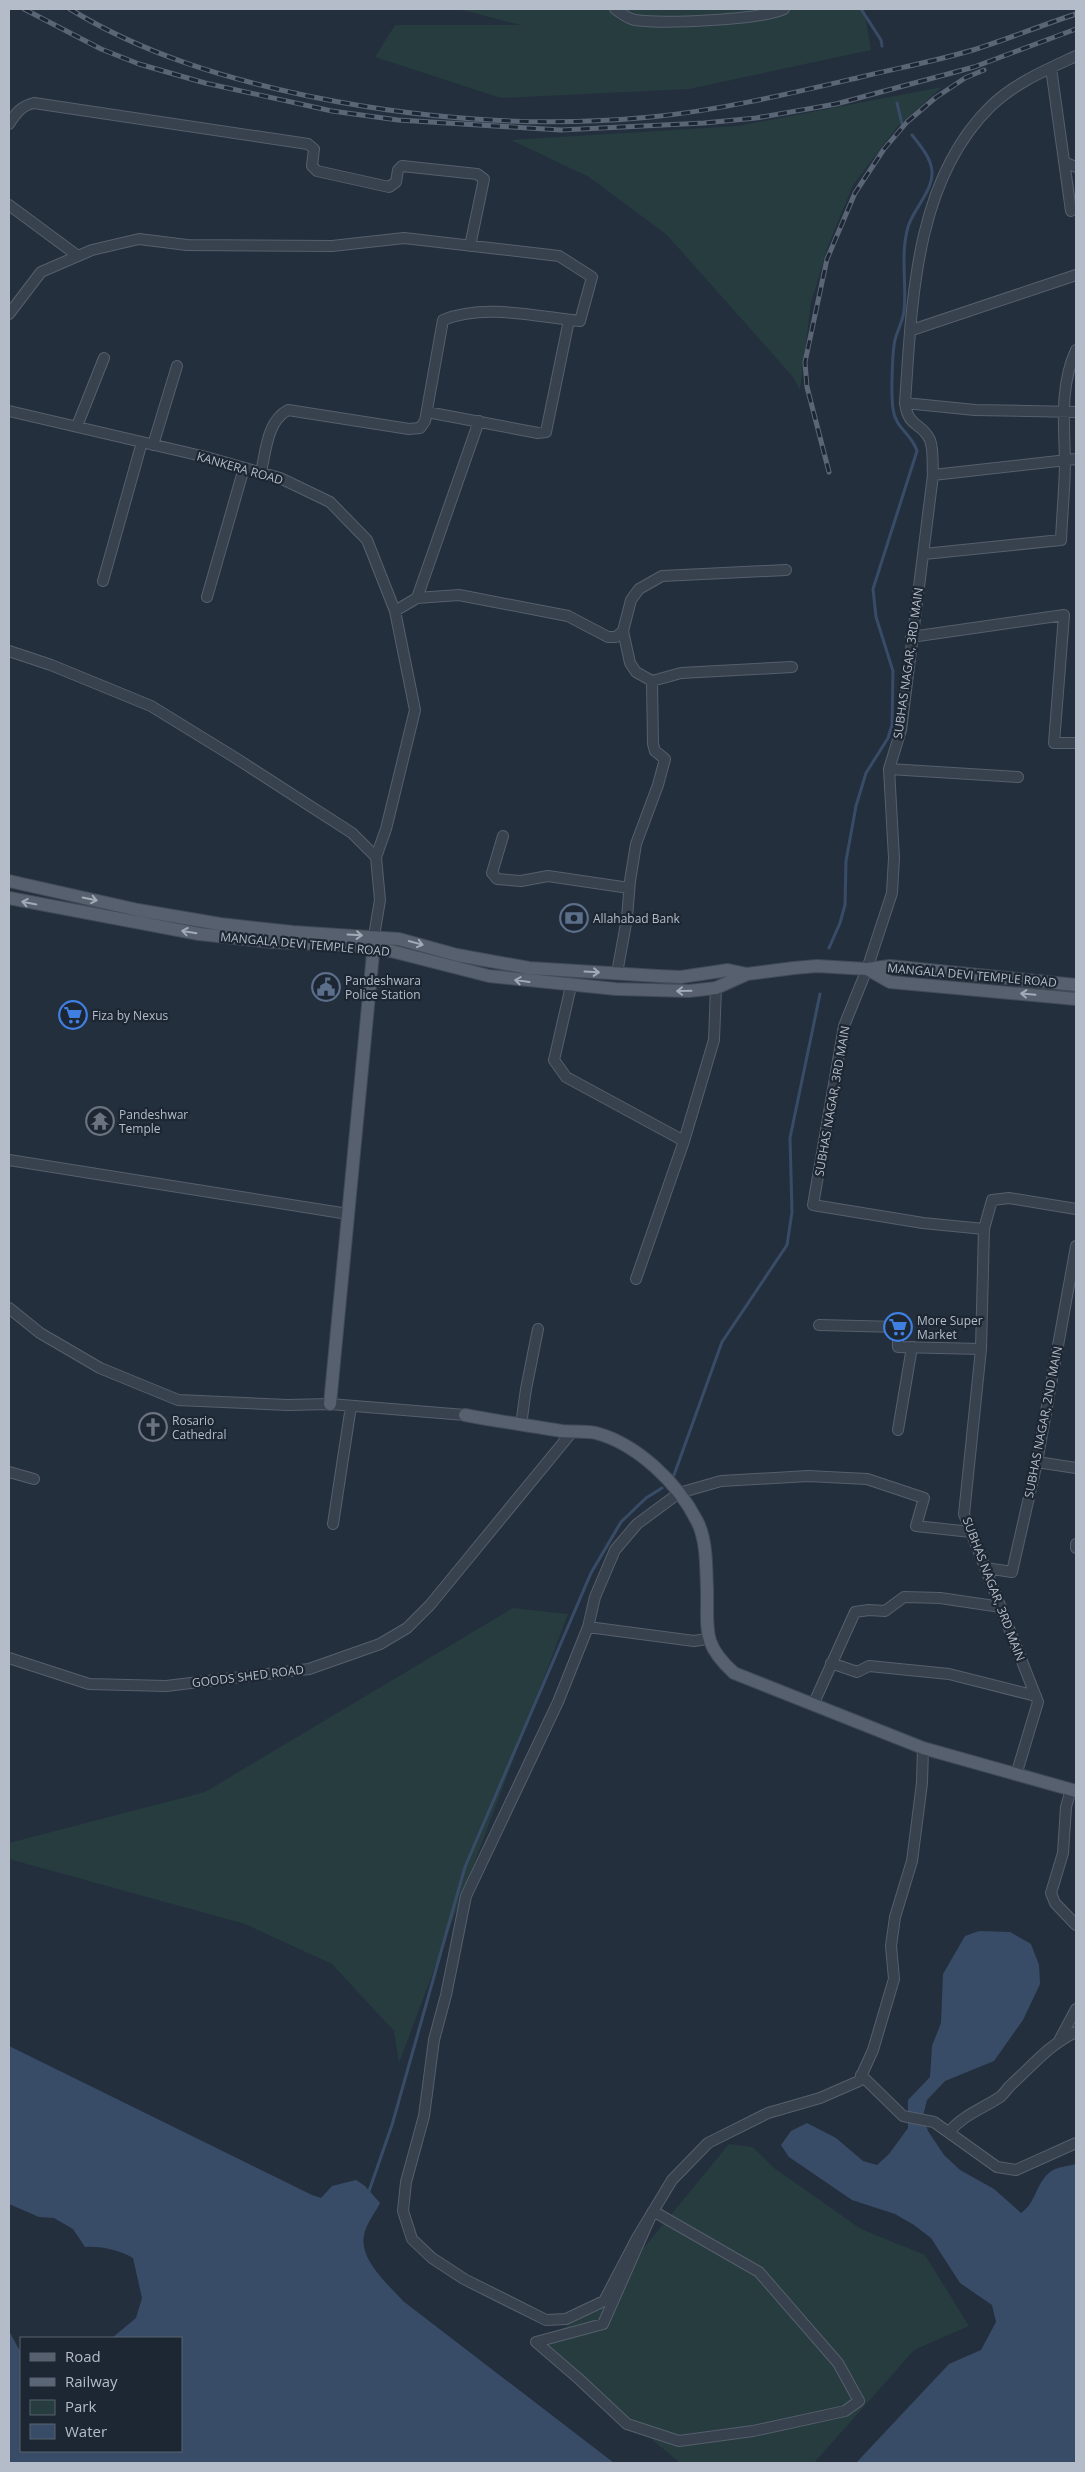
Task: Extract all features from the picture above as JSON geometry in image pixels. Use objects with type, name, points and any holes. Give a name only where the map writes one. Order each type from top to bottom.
[{"type":"main road","name":"MANGALA DEVI TEMPLE ROAD","points":[[9,881],[138,910],[374,950],[391,951],[489,976],[571,986],[689,991],[716,988],[747,974],[817,966],[867,969],[890,966],[1076,985]]},
{"type":"main road","name":"MANGALA DEVI TEMPLE ROAD","points":[[9,898],[104,918],[199,934],[273,942],[307,938],[374,936],[399,939],[490,962],[529,968],[681,977],[728,970],[747,974]]},
{"type":"main road","points":[[330,1404],[374,936]]},
{"type":"main road","name":"MANGALA DEVI TEMPLE ROAD","points":[[867,969],[890,982],[1076,999]]},
{"type":"main road","points":[[616,989],[617,973]]},
{"type":"main road","points":[[465,1415],[521,1425],[595,1433],[630,1449],[661,1474],[679,1493],[698,1522],[706,1558],[707,1638],[718,1658],[734,1673],[813,1706],[923,1748],[1073,1790]]},
{"type":"street","points":[[615,9],[632,20],[651,21],[736,18],[776,13],[784,9]]},
{"type":"street","points":[[1076,56],[1022,82],[991,106],[954,155],[927,224],[917,265],[905,403],[975,410],[1076,412]]},
{"type":"street","points":[[1051,68],[1071,211]]},
{"type":"street","points":[[9,124],[18,110],[25,105],[34,103],[308,144],[314,149],[312,166],[317,171],[389,187],[396,182],[398,170],[402,166],[476,174],[484,179],[470,246]]},
{"type":"street","points":[[1064,162],[1076,167]]},
{"type":"street","points":[[9,205],[78,256]]},
{"type":"street","points":[[9,314],[41,272],[92,250],[139,240],[187,245],[332,246],[404,238],[559,256],[592,277],[580,321],[491,312],[453,316],[443,320],[427,412],[425,421],[420,428],[409,429],[288,410],[280,414],[272,428],[261,472]]},
{"type":"street","points":[[912,330],[1076,275]]},
{"type":"street","points":[[427,412],[538,433],[546,432],[569,320]]},
{"type":"street","points":[[924,554],[1061,540],[1065,461],[1062,411],[1076,350]]},
{"type":"street","points":[[77,426],[104,358]]},
{"type":"street","points":[[103,581],[147,443],[177,366]]},
{"type":"street","name":"SUBHAS NAGAR, 3RD MAIN","points":[[905,403],[908,418],[924,431],[929,440],[933,475],[924,554],[911,637],[901,730],[889,769],[894,858],[892,893],[867,969],[844,1026],[813,1206],[923,1223],[984,1229],[981,1349],[964,1514],[1038,1702],[1016,1775]]},
{"type":"street","name":"KANKERA ROAD","points":[[9,412],[77,426],[261,472],[288,482],[330,502],[367,540],[396,611],[415,710],[386,829],[376,856]]},
{"type":"street","points":[[417,598],[479,422]]},
{"type":"street","points":[[933,475],[1076,459]]},
{"type":"street","points":[[208,597],[244,468]]},
{"type":"street","points":[[786,570],[662,576],[639,589],[631,600],[623,631],[630,663],[636,672],[652,680],[681,673],[792,667]]},
{"type":"street","points":[[396,611],[417,598],[459,595],[568,616],[608,637],[616,637],[623,631]]},
{"type":"street","points":[[911,637],[1064,616],[1054,743],[1076,743]]},
{"type":"street","points":[[9,651],[50,665],[151,706],[352,833],[376,856],[380,900],[374,936]]},
{"type":"street","points":[[617,973],[627,918],[629,888],[636,844],[665,762],[664,757],[655,751],[653,744],[652,680]]},
{"type":"street","points":[[889,769],[1018,777]]},
{"type":"street","points":[[503,836],[492,873],[497,878],[521,881],[548,876],[629,888]]},
{"type":"street","points":[[571,986],[554,1060],[566,1077],[684,1141]]},
{"type":"street","points":[[636,1278],[684,1141],[714,1040],[716,988]]},
{"type":"street","points":[[9,1160],[348,1214]]},
{"type":"street","points":[[984,1229],[992,1200],[1009,1198],[1076,1209]]},
{"type":"street","name":"SUBHAS NAGAR, 2ND MAIN","points":[[986,1568],[1012,1572],[1037,1462],[1076,1246]]},
{"type":"street","points":[[9,1308],[40,1333],[100,1368],[178,1400],[288,1405],[330,1404],[465,1415]]},
{"type":"street","points":[[819,1324],[898,1327],[898,1347],[981,1349]]},
{"type":"street","points":[[521,1425],[538,1329]]},
{"type":"street","points":[[898,1430],[912,1348]]},
{"type":"street","points":[[333,1524],[351,1406]]},
{"type":"street","name":"GOODS SHED ROAD","points":[[9,1658],[89,1684],[166,1686],[309,1669],[380,1644],[407,1628],[430,1605],[572,1432]]},
{"type":"street","points":[[1037,1462],[1076,1468]]},
{"type":"street","points":[[9,1472],[34,1479]]},
{"type":"street","points":[[604,2301],[566,2319],[546,2320],[464,2279],[432,2258],[412,2239],[403,2211],[406,2182],[424,2116],[434,2040],[446,1995],[466,1896],[558,1702],[588,1627],[594,1597],[615,1550],[637,1524],[679,1493],[721,1481],[808,1476],[868,1478],[924,1498],[916,1526],[971,1532]]},
{"type":"street","points":[[813,1706],[855,1612],[885,1611],[904,1597],[940,1598],[1001,1607]]},
{"type":"street","points":[[588,1627],[694,1641],[707,1638]]},
{"type":"street","points":[[831,1663],[857,1672],[870,1666],[949,1674],[1036,1696]]},
{"type":"street","points":[[603,2324],[604,2301],[653,2211],[672,2180],[708,2143],[768,2113],[820,2098],[859,2081],[873,2050],[894,1979],[891,1946],[895,1917],[912,1862],[922,1783],[923,1748]]},
{"type":"street","points":[[1073,1790],[1066,1807],[1063,1853],[1051,1893],[1055,1902],[1076,1925]]},
{"type":"street","points":[[1060,2039],[1076,2009]]},
{"type":"street","points":[[949,2132],[964,2117],[1001,2095],[1043,2052],[1060,2039],[1076,2032]]},
{"type":"street","points":[[861,2075],[903,2116],[934,2122],[997,2167],[1016,2170],[1076,2143]]},
{"type":"street","points":[[603,2324],[653,2211]]},
{"type":"street","points":[[603,2324],[536,2342],[627,2424],[679,2441],[753,2431],[844,2412],[859,2401],[838,2363],[759,2272],[653,2211]]},
{"type":"green space","points":[[458,9],[864,9],[871,50],[689,89],[501,98],[375,57],[395,25],[521,25]]},
{"type":"green space","points":[[942,87],[897,127],[853,185],[828,246],[811,303],[800,390],[793,377],[667,235],[589,177],[511,140],[738,126]]},
{"type":"green space","points":[[513,1608],[568,1614],[399,2063],[394,2031],[332,1964],[245,1924],[9,1859],[9,1843],[205,1792]]},
{"type":"green space","points":[[729,2144],[753,2147],[774,2168],[861,2229],[925,2255],[969,2326],[914,2350],[814,2463],[680,2463],[536,2342],[567,2326],[614,2284]]},
{"type":"water","points":[[979,1931],[1010,1932],[1031,1944],[1039,1965],[1040,1984],[1023,2020],[994,2061],[945,2081],[927,2100],[923,2116],[928,2131],[944,2155],[960,2170],[994,2189],[1021,2213],[1030,2204],[1045,2177],[1050,2172],[1076,2164],[1076,2463],[856,2463],[949,2364],[981,2350],[996,2322],[992,2305],[960,2283],[931,2238],[914,2225],[895,2214],[852,2200],[789,2157],[781,2145],[791,2131],[807,2123],[836,2138],[863,2161],[877,2165],[889,2154],[908,2128],[908,2100],[930,2077],[932,2046],[941,2023],[943,1974],[965,1936]]},
{"type":"water","points":[[9,2046],[312,2195],[321,2198],[332,2186],[356,2180],[365,2186],[380,2203],[364,2235],[366,2253],[376,2271],[403,2301],[614,2463],[9,2463],[9,2331],[20,2351],[20,2452],[182,2452],[182,2337],[113,2337],[136,2318],[142,2298],[133,2258],[110,2249],[85,2247],[73,2229],[54,2218],[39,2217],[9,2204]]},
{"type":"waterway","points":[[861,9],[881,40],[882,46]]},
{"type":"waterway","points":[[897,103],[902,124]]},
{"type":"waterway","points":[[829,948],[840,923],[845,905],[846,861],[856,806],[866,773],[888,738],[892,725],[893,671],[876,617],[873,589],[917,451],[915,445],[894,416],[892,395],[894,346],[904,311],[904,248],[908,227],[926,193],[932,171],[930,161],[912,135]]},
{"type":"waterway","points":[[674,1475],[722,1342],[787,1245],[792,1212],[790,1138],[820,994]]},
{"type":"waterway","points":[[368,2194],[392,2125],[465,1867],[591,1573],[621,1522],[646,1498],[662,1488]]},
{"type":"railway","points":[[24,9],[101,49],[139,64],[205,83],[332,111],[398,120],[561,130],[704,123],[756,118],[836,104],[974,67],[1076,29]]},
{"type":"railway","points":[[70,9],[98,25],[155,52],[185,63],[277,89],[350,104],[436,116],[565,122],[678,114],[757,100],[959,54],[1076,14]]},
{"type":"railway","points":[[829,472],[807,387],[805,362],[827,259],[855,193],[884,149],[907,122],[935,98],[965,78],[984,70]]},
{"type":"place","name":"Allahabad Bank","points":[[574,918]]},
{"type":"place","name":"Pandeshwara Police Station","points":[[326,987]]},
{"type":"place","name":"Fiza by Nexus","points":[[73,1015]]},
{"type":"place","name":"Pandeshwar Temple","points":[[100,1121]]},
{"type":"place","name":"More Super Market","points":[[898,1327]]},
{"type":"place","name":"Rosario Cathedral","points":[[153,1427]]}]
